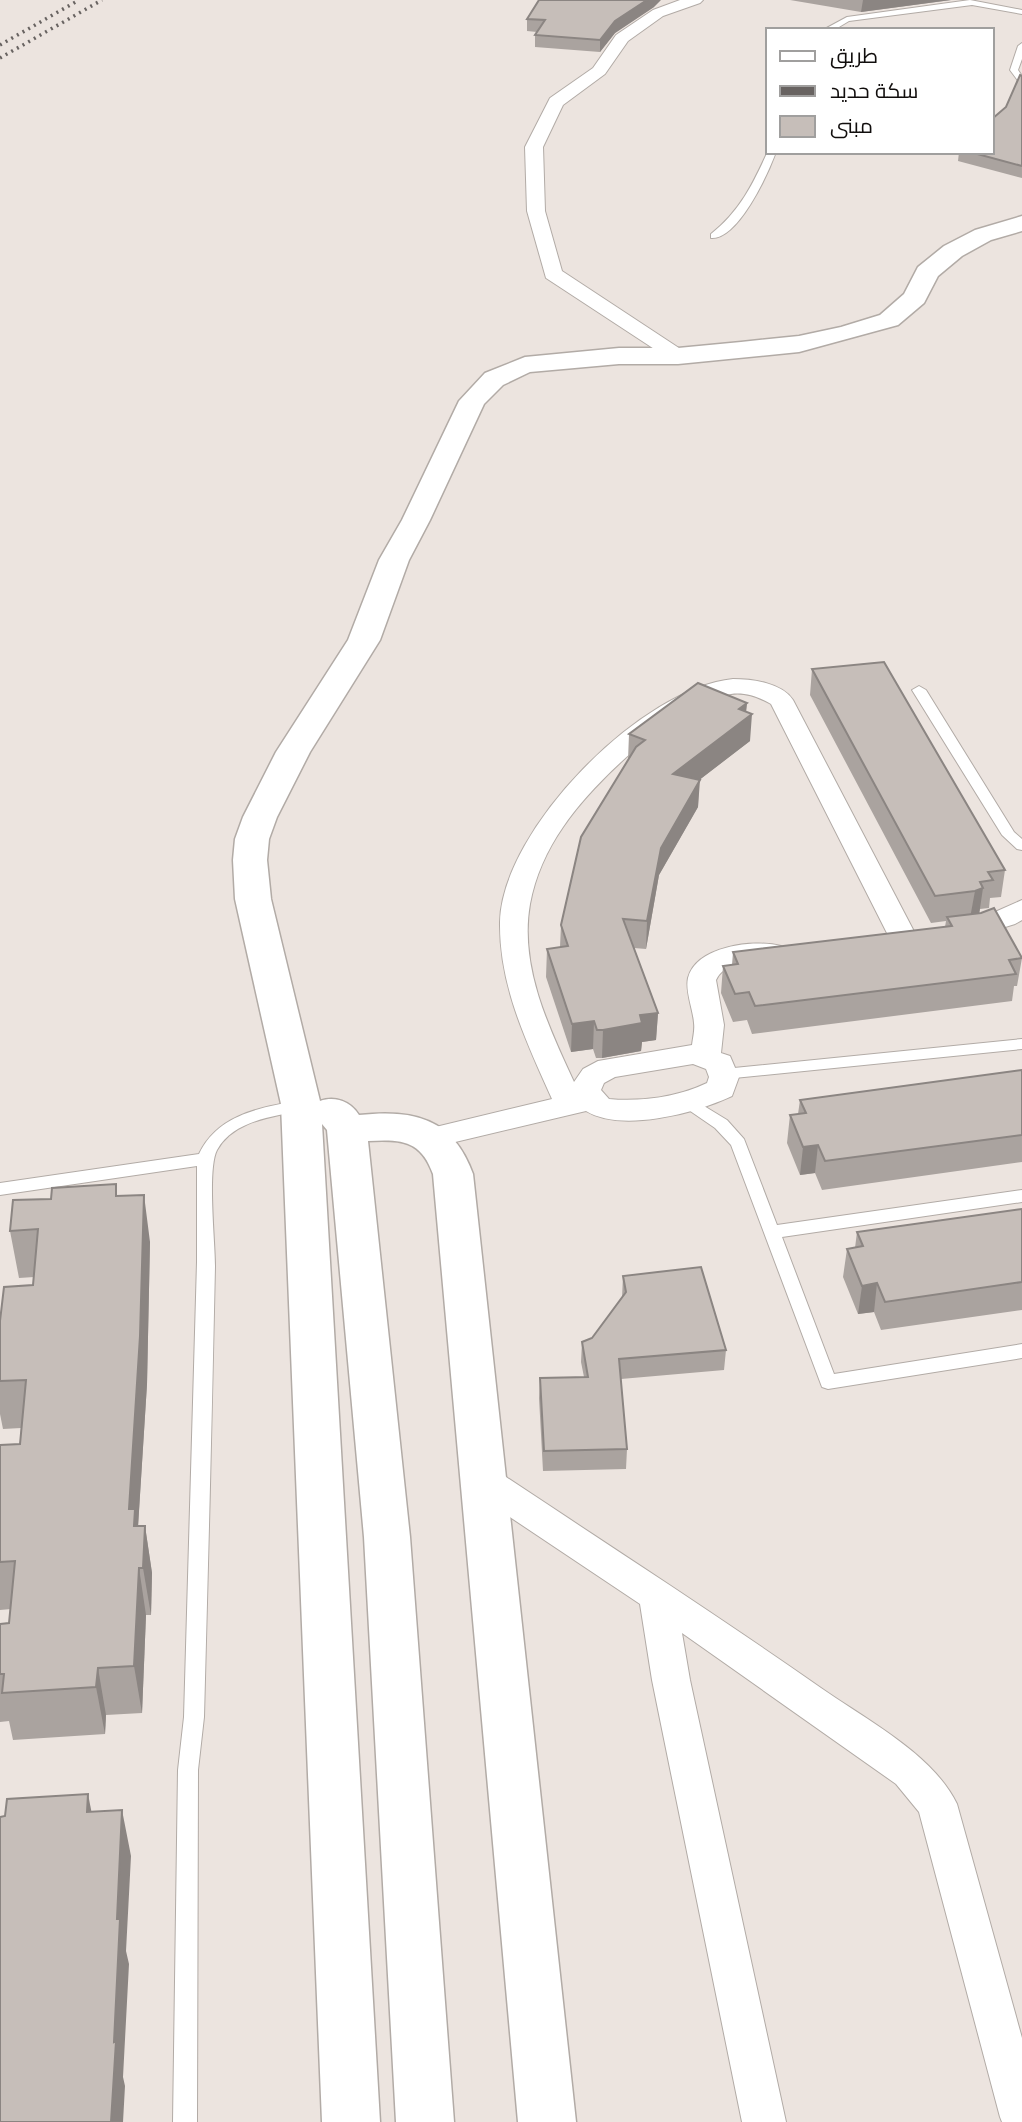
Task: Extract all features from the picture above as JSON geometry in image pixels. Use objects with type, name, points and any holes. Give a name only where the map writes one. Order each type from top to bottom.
[{"type":"street","points":[[678,356],[553,274],[536,211],[534,147],[556,102],[599,71],[622,38],[658,13],[695,0]]},
{"type":"street","points":[[351,2122],[301,1104],[251,879],[252,839],[274,786],[364,640],[394,560],[416,520],[472,401],[494,379],[525,365],[618,356],[678,356],[799,344],[848,334],[889,320],[915,298],[927,272],[953,251],[983,235],[1022,223]]},
{"type":"street","points":[[581,1103],[535,1027],[518,972],[514,920],[521,883],[547,830],[573,795],[632,740],[688,703],[716,690],[744,686],[772,693],[781,701],[912,937],[976,929],[1022,908]]},
{"type":"street","points":[[430,1138],[581,1103],[622,1112],[686,1100],[721,1090],[709,1040],[702,979],[704,972],[710,965],[730,957],[795,950]]},
{"type":"street","points":[[581,1103],[588,1081],[609,1068],[683,1054],[715,1065]]},
{"type":"street","points":[[301,1104],[332,1112],[340,1117],[347,1130],[387,1537],[425,2122]]},
{"type":"street","points":[[347,1130],[397,1126],[430,1138],[450,1161],[453,1174],[547,2122]]},
{"type":"street","points":[[484,1481],[729,1644],[910,1772],[937,1804],[1022,2117]]},
{"type":"street","points":[[658,1598],[671,1680],[764,2122]]},
{"type":"lane","points":[[831,28],[847,19],[973,1],[1022,12]]},
{"type":"lane","points":[[1022,46],[1014,70],[1022,83]]},
{"type":"lane","points":[[713,236],[731,223],[758,189],[771,154]]},
{"type":"lane","points":[[919,690],[1009,835],[1022,846]]},
{"type":"lane","points":[[715,1065],[1022,1044]]},
{"type":"lane","points":[[686,1100],[721,1124],[738,1143],[828,1382],[1022,1351]]},
{"type":"lane","points":[[185,2122],[188,1770],[194,1717],[206,1262],[205,1159],[210,1145],[240,1119],[301,1104]]},
{"type":"lane","points":[[0,1189],[205,1159]]},
{"type":"lane","points":[[773,1232],[1022,1196]]},
{"type":"building","points":[[539,0],[647,0],[615,21],[600,40],[535,35],[545,20],[527,19]]},
{"type":"building","points":[[1020,75],[1022,166],[977,154],[994,154],[994,117],[1006,107]]},
{"type":"building","points":[[884,662],[1005,870],[988,872],[993,880],[980,882],[983,888],[935,896],[812,669]]},
{"type":"building","points":[[698,683],[747,703],[739,709],[752,714],[673,774],[700,780],[661,848],[647,921],[623,919],[658,1013],[640,1015],[642,1023],[603,1030],[597,1030],[594,1021],[572,1024],[547,949],[568,946],[561,925],[581,837],[636,747],[645,740],[629,734]]},
{"type":"building","points":[[994,908],[1022,958],[1009,960],[1016,974],[755,1006],[749,992],[735,994],[723,966],[738,964],[733,952],[952,926],[947,917],[981,913]]},
{"type":"building","points":[[1022,1070],[1022,1135],[825,1161],[818,1145],[803,1147],[790,1115],[806,1113],[800,1100]]},
{"type":"building","points":[[116,1184],[116,1196],[144,1195],[140,1336],[129,1509],[135,1509],[134,1526],[145,1526],[143,1568],[139,1568],[134,1666],[98,1668],[96,1687],[2,1693],[4,1674],[0,1674],[0,1624],[9,1623],[15,1561],[0,1562],[0,1445],[20,1444],[26,1380],[0,1381],[0,1321],[4,1287],[33,1285],[38,1229],[10,1231],[13,1200],[51,1199],[52,1188]]},
{"type":"building","points":[[1022,1209],[1022,1282],[885,1302],[877,1283],[862,1286],[847,1249],[863,1246],[857,1232]]},
{"type":"building","points":[[701,1267],[726,1350],[619,1359],[627,1449],[544,1451],[540,1378],[588,1377],[582,1342],[592,1338],[626,1292],[623,1276]]},
{"type":"building","points":[[88,1794],[87,1812],[122,1810],[114,2042],[116,2041],[111,2122],[0,2122],[0,1817],[5,1816],[7,1799]]},
{"type":"railway","points":[[0,45],[79,0]]},
{"type":"railway","points":[[0,58],[102,0]]}]
